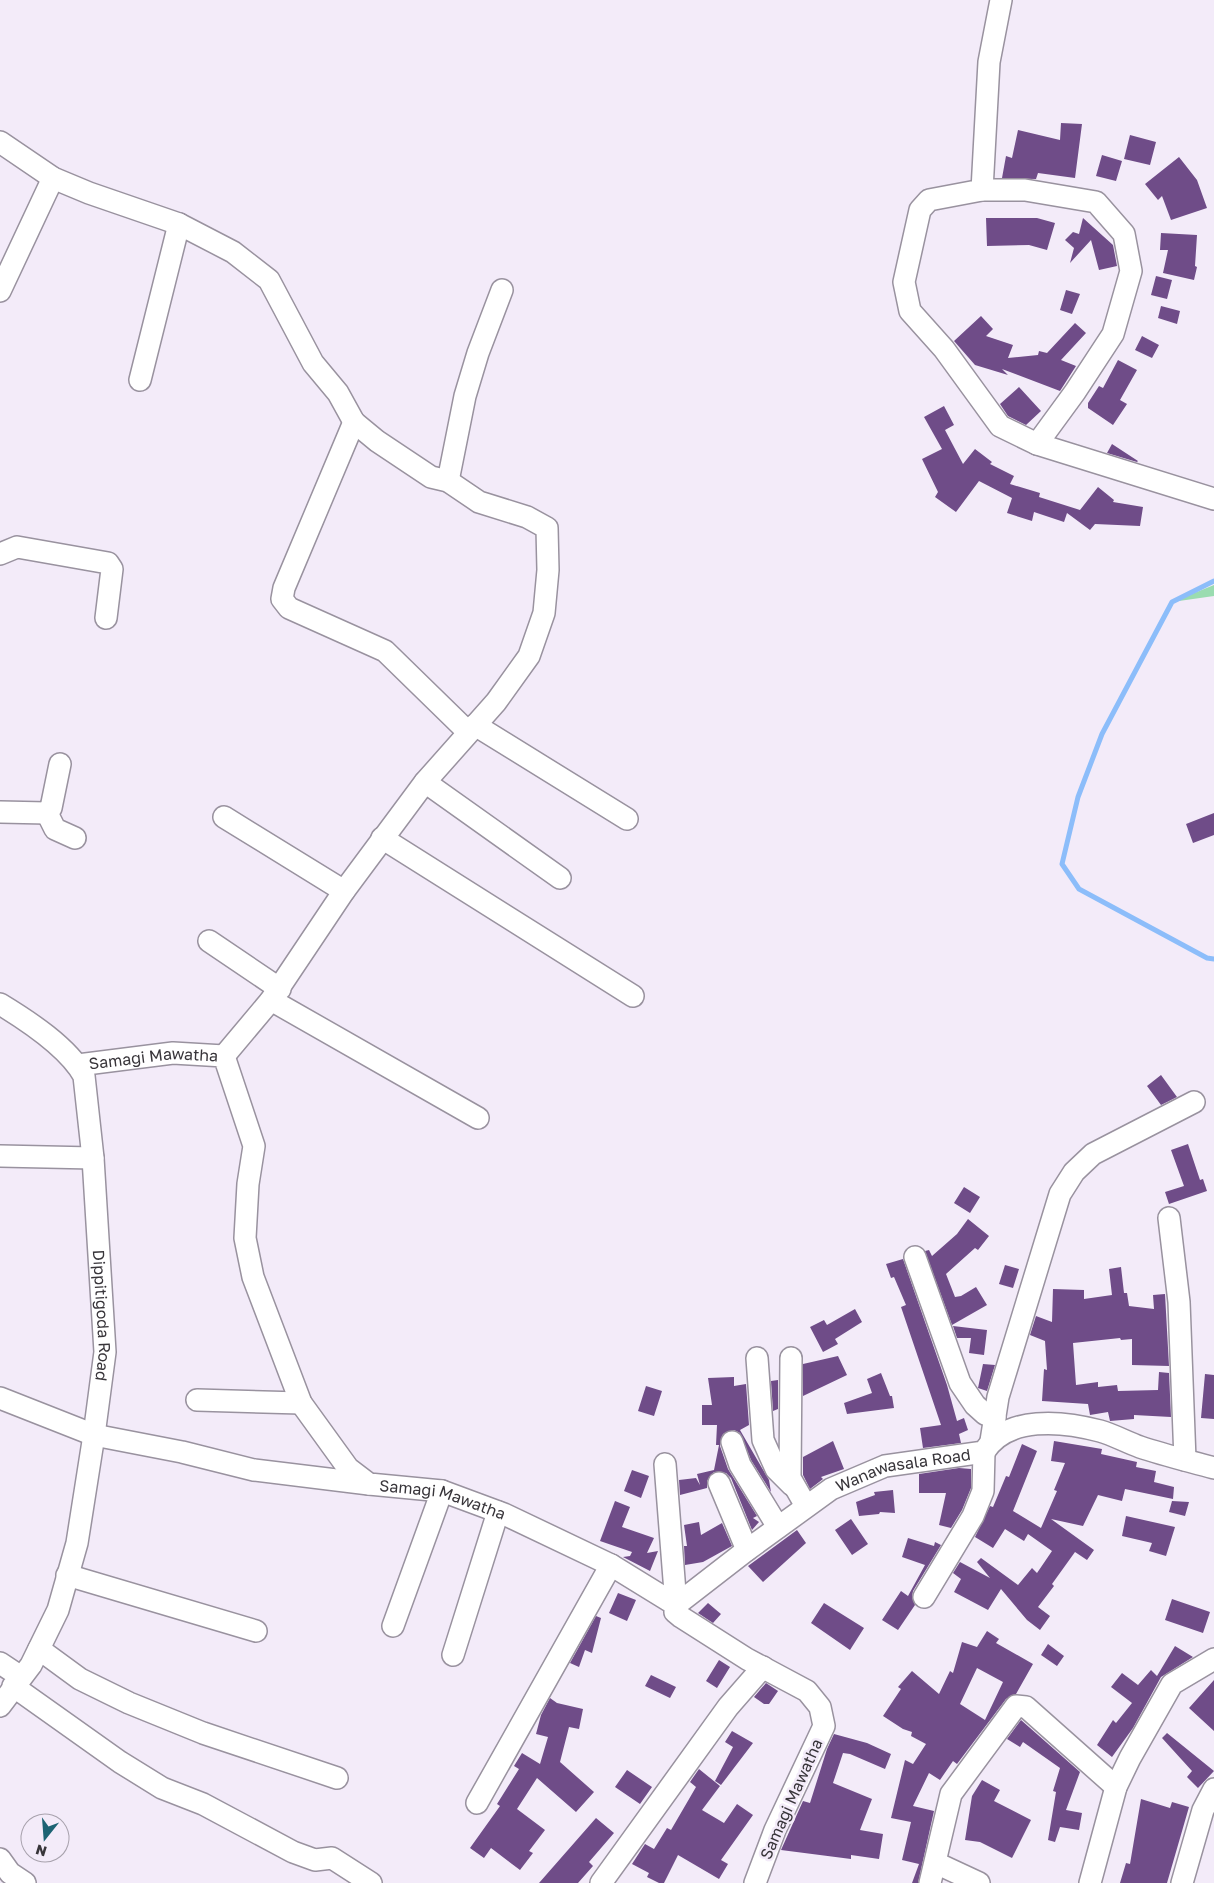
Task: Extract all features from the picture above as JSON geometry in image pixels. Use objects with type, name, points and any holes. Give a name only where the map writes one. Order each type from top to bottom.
[{"type":"street","points":[[982,190],[989,62],[1001,0]]},
{"type":"street","points":[[0,142],[53,178],[89,193],[179,224],[233,252],[270,280],[313,363],[338,393],[354,422],[377,441],[431,477],[448,481],[479,502],[527,517],[547,528],[548,570],[544,613],[529,656],[496,702],[425,782],[382,838],[344,890],[276,995],[224,1056]]},
{"type":"street","points":[[0,291],[53,178]]},
{"type":"street","points":[[1037,444],[1076,392],[1112,334],[1131,272],[1124,234],[1096,202],[1025,190],[982,190],[929,200],[920,210],[904,282],[910,311],[944,349],[1000,426],[1037,444],[1214,499]]},
{"type":"street","points":[[140,380],[179,224]]},
{"type":"street","points":[[448,481],[465,396],[478,353],[502,290]]},
{"type":"street","points":[[354,422],[284,588],[282,600],[289,608],[385,651],[471,728],[627,819]]},
{"type":"street","points":[[0,554],[17,547],[108,563],[112,569],[106,618]]},
{"type":"street","points":[[0,812],[47,812],[51,808],[60,764]]},
{"type":"street","points":[[425,782],[560,878]]},
{"type":"street","points":[[47,812],[55,830],[75,838]]},
{"type":"street","points":[[224,817],[344,890]]},
{"type":"street","points":[[382,838],[633,996]]},
{"type":"street","points":[[209,941],[276,995],[478,1118]]},
{"type":"street","name":"Dippitigoda Road","points":[[0,1004],[31,1022],[78,1066],[84,1076],[93,1158],[105,1352],[77,1543],[58,1610],[31,1665],[0,1706]]},
{"type":"street","name":"Samagi Mawatha","points":[[78,1066],[173,1053],[224,1056],[254,1146],[248,1184],[245,1238],[253,1277],[301,1403],[348,1468],[369,1484],[442,1491],[498,1512],[611,1565],[676,1605],[675,1612],[681,1617],[763,1667],[807,1691],[820,1707],[824,1726],[775,1830],[755,1883]]},
{"type":"street","points":[[924,1597],[973,1516],[983,1491],[987,1447],[1003,1380],[1060,1194],[1074,1172],[1093,1154],[1194,1102]]},
{"type":"street","points":[[0,1156],[93,1158]]},
{"type":"street","points":[[1169,1218],[1179,1302],[1185,1460]]},
{"type":"street","points":[[914,1257],[960,1382],[975,1405],[985,1414],[995,1418]]},
{"type":"street","points":[[756,1358],[764,1440],[776,1469],[792,1485],[806,1506]]},
{"type":"street","points":[[791,1358],[790,1478],[792,1485]]},
{"type":"street","points":[[0,1398],[94,1435],[182,1452],[254,1470],[369,1484]]},
{"type":"street","points":[[197,1400],[301,1403]]},
{"type":"street","name":"Wanawasala Road","points":[[676,1605],[831,1489],[885,1466],[987,1447],[1012,1429],[1051,1422],[1101,1431],[1139,1446],[1214,1468]]},
{"type":"street","points":[[732,1442],[740,1465],[778,1527]]},
{"type":"street","points":[[665,1464],[676,1605]]},
{"type":"street","points":[[719,1483],[747,1550]]},
{"type":"street","points":[[393,1626],[442,1491]]},
{"type":"street","points":[[453,1655],[498,1512]]},
{"type":"street","points":[[477,1803],[611,1565]]},
{"type":"street","points":[[68,1575],[256,1631]]},
{"type":"street","points":[[39,1649],[80,1678],[129,1703],[203,1733],[336,1778]]},
{"type":"street","points":[[1090,1883],[1116,1787],[1172,1684],[1214,1659]]},
{"type":"street","points":[[0,1663],[17,1682],[120,1762],[162,1788],[203,1804],[293,1852],[315,1860],[332,1858],[371,1883]]},
{"type":"street","points":[[601,1883],[728,1707],[763,1667]]},
{"type":"street","points":[[979,1883],[933,1873],[951,1794],[1016,1706],[1026,1707],[1116,1787]]},
{"type":"street","points":[[1182,1883],[1202,1810],[1214,1789]]},
{"type":"street","points":[[0,1859],[10,1873],[25,1883]]},
{"type":"green space","points":[[1214,585],[1214,596],[1172,602]]},
{"type":"building","points":[[1061,123],[1082,124],[1075,178],[1038,173],[1036,179],[1002,178],[1006,156],[1012,158],[1018,130],[1060,140]]},
{"type":"building","points":[[1130,135],[1156,142],[1150,165],[1124,159]]},
{"type":"building","points":[[1102,155],[1122,161],[1116,181],[1096,176]]},
{"type":"building","points":[[1179,157],[1197,180],[1207,208],[1171,220],[1162,196],[1158,200],[1145,184]]},
{"type":"building","points":[[986,218],[1037,218],[1055,223],[1047,250],[1029,245],[987,246]]},
{"type":"building","points":[[1083,218],[1113,245],[1117,266],[1099,270],[1091,240],[1070,263],[1074,248],[1065,240],[1073,232],[1079,234]]},
{"type":"building","points":[[1161,233],[1197,235],[1195,266],[1197,267],[1194,280],[1163,273],[1168,250],[1160,250]]},
{"type":"building","points":[[1156,276],[1172,280],[1167,299],[1151,295]]},
{"type":"building","points":[[1066,290],[1080,294],[1072,314],[1060,310]]},
{"type":"building","points":[[1161,306],[1180,311],[1177,324],[1158,318]]},
{"type":"building","points":[[981,316],[993,329],[986,336],[1013,345],[1008,358],[1038,355],[1039,351],[1047,353],[1075,323],[1086,333],[1061,360],[1076,366],[1060,391],[1002,369],[1008,375],[975,365],[954,341]]},
{"type":"building","points":[[1142,336],[1159,345],[1152,358],[1135,350]]},
{"type":"building","points":[[1118,360],[1137,370],[1120,400],[1127,404],[1113,425],[1088,408],[1088,403],[1099,386],[1103,388]]},
{"type":"building","points":[[1019,387],[1041,411],[1026,425],[1008,416],[1000,404]]},
{"type":"building","points":[[944,406],[954,425],[945,430],[963,464],[975,449],[992,462],[990,464],[1014,476],[1010,484],[1040,493],[1039,497],[1080,510],[1098,487],[1114,500],[1113,502],[1143,507],[1140,526],[1095,524],[1090,530],[1067,513],[1064,522],[1034,512],[1032,521],[1007,513],[1012,498],[979,481],[956,512],[935,497],[938,492],[922,459],[942,449],[924,417]]},
{"type":"building","points":[[1112,444],[1138,461],[1107,453]]},
{"type":"building","points":[[1214,813],[1214,835],[1193,843],[1186,824]]},
{"type":"building","points":[[1161,1075],[1177,1097],[1161,1105],[1147,1086]]},
{"type":"building","points":[[1188,1144],[1200,1180],[1203,1179],[1207,1191],[1169,1204],[1165,1192],[1184,1186],[1171,1150]]},
{"type":"building","points":[[964,1187],[980,1197],[970,1213],[954,1203]]},
{"type":"building","points":[[968,1219],[989,1236],[978,1250],[975,1248],[946,1274],[955,1297],[961,1296],[976,1287],[987,1305],[952,1325],[925,1251],[929,1250],[932,1256],[957,1234]]},
{"type":"building","points":[[903,1259],[947,1385],[957,1421],[964,1418],[968,1430],[959,1434],[961,1443],[923,1448],[920,1428],[941,1425],[901,1307],[906,1305],[894,1277],[891,1278],[886,1264]]},
{"type":"building","points":[[1005,1265],[1019,1269],[1013,1288],[999,1284]]},
{"type":"building","points":[[1121,1267],[1124,1293],[1127,1293],[1129,1306],[1154,1309],[1153,1295],[1165,1294],[1169,1366],[1132,1365],[1132,1339],[1121,1340],[1120,1338],[1073,1343],[1076,1385],[1098,1382],[1098,1387],[1117,1385],[1118,1391],[1158,1390],[1159,1372],[1169,1373],[1171,1417],[1134,1415],[1134,1419],[1110,1421],[1108,1412],[1090,1415],[1088,1404],[1042,1401],[1044,1369],[1047,1370],[1045,1341],[1030,1335],[1036,1316],[1052,1322],[1053,1289],[1084,1290],[1084,1299],[1112,1295],[1109,1269]]},
{"type":"building","points":[[855,1309],[862,1322],[835,1339],[838,1344],[823,1352],[810,1327],[824,1320],[827,1325]]},
{"type":"building","points":[[953,1326],[987,1330],[984,1355],[969,1353],[971,1338],[957,1338]]},
{"type":"building","points":[[838,1356],[847,1375],[803,1396],[803,1364]]},
{"type":"building","points":[[983,1364],[995,1365],[987,1391],[978,1388]]},
{"type":"building","points":[[881,1373],[890,1396],[892,1396],[894,1408],[847,1414],[844,1403],[872,1393],[867,1379]]},
{"type":"building","points":[[1205,1374],[1214,1375],[1214,1419],[1201,1418]]},
{"type":"building","points":[[734,1377],[734,1386],[746,1384],[749,1425],[740,1430],[769,1480],[771,1492],[751,1460],[740,1433],[734,1430],[723,1434],[720,1446],[728,1469],[757,1516],[753,1518],[759,1522],[752,1530],[731,1478],[726,1473],[714,1472],[707,1481],[707,1488],[680,1495],[679,1480],[696,1478],[700,1485],[697,1474],[714,1470],[719,1445],[716,1445],[717,1425],[702,1425],[702,1405],[712,1405],[708,1378]]},
{"type":"building","points":[[778,1380],[778,1409],[773,1411],[771,1381]]},
{"type":"building","points":[[646,1386],[662,1391],[654,1416],[638,1411]]},
{"type":"building","points":[[833,1441],[844,1469],[821,1477],[823,1479],[810,1489],[803,1475],[803,1457]]},
{"type":"building","points":[[1054,1441],[1102,1449],[1101,1454],[1137,1462],[1136,1467],[1156,1471],[1154,1482],[1174,1487],[1173,1499],[1125,1489],[1122,1501],[1098,1495],[1083,1526],[1051,1519],[1094,1550],[1087,1560],[1075,1552],[1052,1584],[1054,1586],[1038,1607],[1050,1616],[1040,1630],[1027,1620],[1001,1589],[988,1610],[954,1592],[961,1579],[953,1573],[960,1562],[990,1578],[977,1562],[981,1558],[1018,1585],[1032,1568],[1037,1573],[1052,1551],[1028,1534],[1024,1541],[1005,1529],[993,1548],[975,1537],[990,1506],[993,1507],[1006,1476],[1009,1477],[1022,1444],[1037,1451],[1013,1511],[1041,1528],[1057,1491],[1054,1490],[1065,1463],[1051,1461]]},
{"type":"building","points":[[959,1468],[971,1469],[971,1488],[962,1510],[951,1528],[939,1525],[946,1493],[919,1493],[919,1474]]},
{"type":"building","points":[[632,1470],[649,1476],[641,1498],[624,1491]]},
{"type":"building","points":[[893,1490],[895,1513],[880,1512],[879,1514],[859,1516],[856,1502],[875,1495],[874,1492]]},
{"type":"building","points":[[615,1501],[630,1507],[622,1527],[654,1538],[647,1553],[658,1551],[650,1571],[623,1557],[630,1556],[632,1552],[600,1541]]},
{"type":"building","points":[[1172,1501],[1189,1502],[1185,1516],[1169,1512]]},
{"type":"building","points":[[1126,1516],[1175,1527],[1166,1556],[1149,1551],[1152,1543],[1122,1536]]},
{"type":"building","points":[[851,1519],[868,1544],[852,1555],[835,1530]]},
{"type":"building","points":[[699,1522],[701,1535],[722,1523],[732,1546],[703,1562],[685,1565],[684,1546],[687,1546],[684,1525]]},
{"type":"building","points":[[797,1530],[806,1543],[763,1582],[748,1566]]},
{"type":"building","points":[[908,1538],[934,1546],[935,1542],[941,1545],[913,1591],[912,1597],[915,1605],[898,1630],[882,1620],[901,1591],[908,1596],[925,1565],[902,1557]]},
{"type":"building","points":[[618,1593],[636,1600],[627,1621],[609,1613]]},
{"type":"building","points":[[1172,1599],[1210,1612],[1203,1633],[1165,1620]]},
{"type":"building","points":[[708,1603],[721,1614],[713,1623],[698,1613]]},
{"type":"building","points":[[824,1603],[864,1628],[850,1650],[811,1623]]},
{"type":"building","points":[[596,1616],[601,1618],[592,1653],[585,1650],[579,1667],[570,1663]]},
{"type":"building","points":[[987,1631],[999,1639],[996,1643],[1033,1664],[1016,1694],[1006,1699],[957,1764],[953,1761],[940,1780],[929,1773],[913,1806],[934,1811],[918,1883],[912,1883],[919,1864],[902,1860],[911,1822],[891,1818],[905,1760],[913,1764],[926,1744],[911,1736],[912,1732],[903,1729],[883,1716],[901,1689],[898,1687],[912,1671],[939,1694],[950,1671],[953,1673],[962,1642],[977,1647]],"holes":[[[977,1668],[1003,1682],[985,1720],[960,1704]]]},
{"type":"building","points":[[1048,1644],[1064,1656],[1057,1666],[1041,1655]]},
{"type":"building","points":[[1175,1646],[1193,1657],[1161,1677],[1133,1728],[1112,1757],[1097,1745],[1113,1720],[1116,1723],[1132,1703],[1111,1687],[1122,1673],[1138,1685],[1151,1670],[1157,1676]]},
{"type":"building","points":[[719,1660],[730,1667],[717,1688],[706,1681]]},
{"type":"building","points":[[651,1675],[676,1687],[670,1698],[645,1686]]},
{"type":"building","points":[[1214,1680],[1214,1731],[1189,1708]]},
{"type":"building","points":[[766,1683],[778,1691],[769,1704],[764,1704],[754,1697]]},
{"type":"building","points":[[550,1698],[557,1703],[583,1709],[579,1729],[569,1727],[560,1762],[594,1792],[576,1812],[537,1778],[517,1809],[545,1830],[529,1851],[533,1853],[520,1870],[491,1848],[484,1858],[470,1848],[500,1806],[497,1804],[519,1769],[514,1766],[522,1753],[540,1764],[548,1737],[536,1734],[541,1715]]},
{"type":"building","points":[[1021,1720],[1080,1772],[1066,1810],[1082,1813],[1079,1830],[1060,1827],[1055,1842],[1048,1840],[1056,1792],[1053,1791],[1060,1768],[1023,1742],[1020,1747],[1007,1739]]},
{"type":"building","points":[[732,1731],[753,1743],[721,1785],[715,1781],[733,1747],[725,1742]]},
{"type":"building","points":[[1167,1733],[1214,1771],[1198,1788],[1187,1777],[1192,1771],[1162,1738]]},
{"type":"building","points":[[834,1734],[867,1743],[891,1754],[885,1769],[850,1754],[843,1753],[833,1783],[872,1799],[860,1830],[883,1834],[879,1859],[851,1855],[851,1859],[781,1850],[803,1801],[810,1803],[827,1749]]},
{"type":"building","points":[[699,1769],[720,1786],[702,1810],[724,1823],[737,1804],[753,1815],[721,1860],[728,1864],[719,1879],[678,1855],[664,1883],[659,1883],[647,1877],[649,1873],[632,1864],[645,1844],[654,1849],[667,1828],[671,1830],[696,1787],[690,1782]]},
{"type":"building","points":[[627,1770],[652,1787],[640,1804],[615,1787]]},
{"type":"building","points":[[982,1780],[1000,1790],[994,1801],[1031,1820],[1012,1858],[980,1842],[965,1840],[972,1796]]},
{"type":"building","points":[[1141,1799],[1170,1808],[1172,1802],[1189,1807],[1167,1883],[1120,1883],[1126,1863],[1130,1864]]},
{"type":"building","points":[[596,1818],[614,1833],[589,1862],[593,1866],[578,1883],[539,1883]]},
{"type":"waterway","points":[[1214,581],[1172,602],[1102,734],[1078,797],[1062,864],[1079,889],[1207,958],[1214,959]]}]
